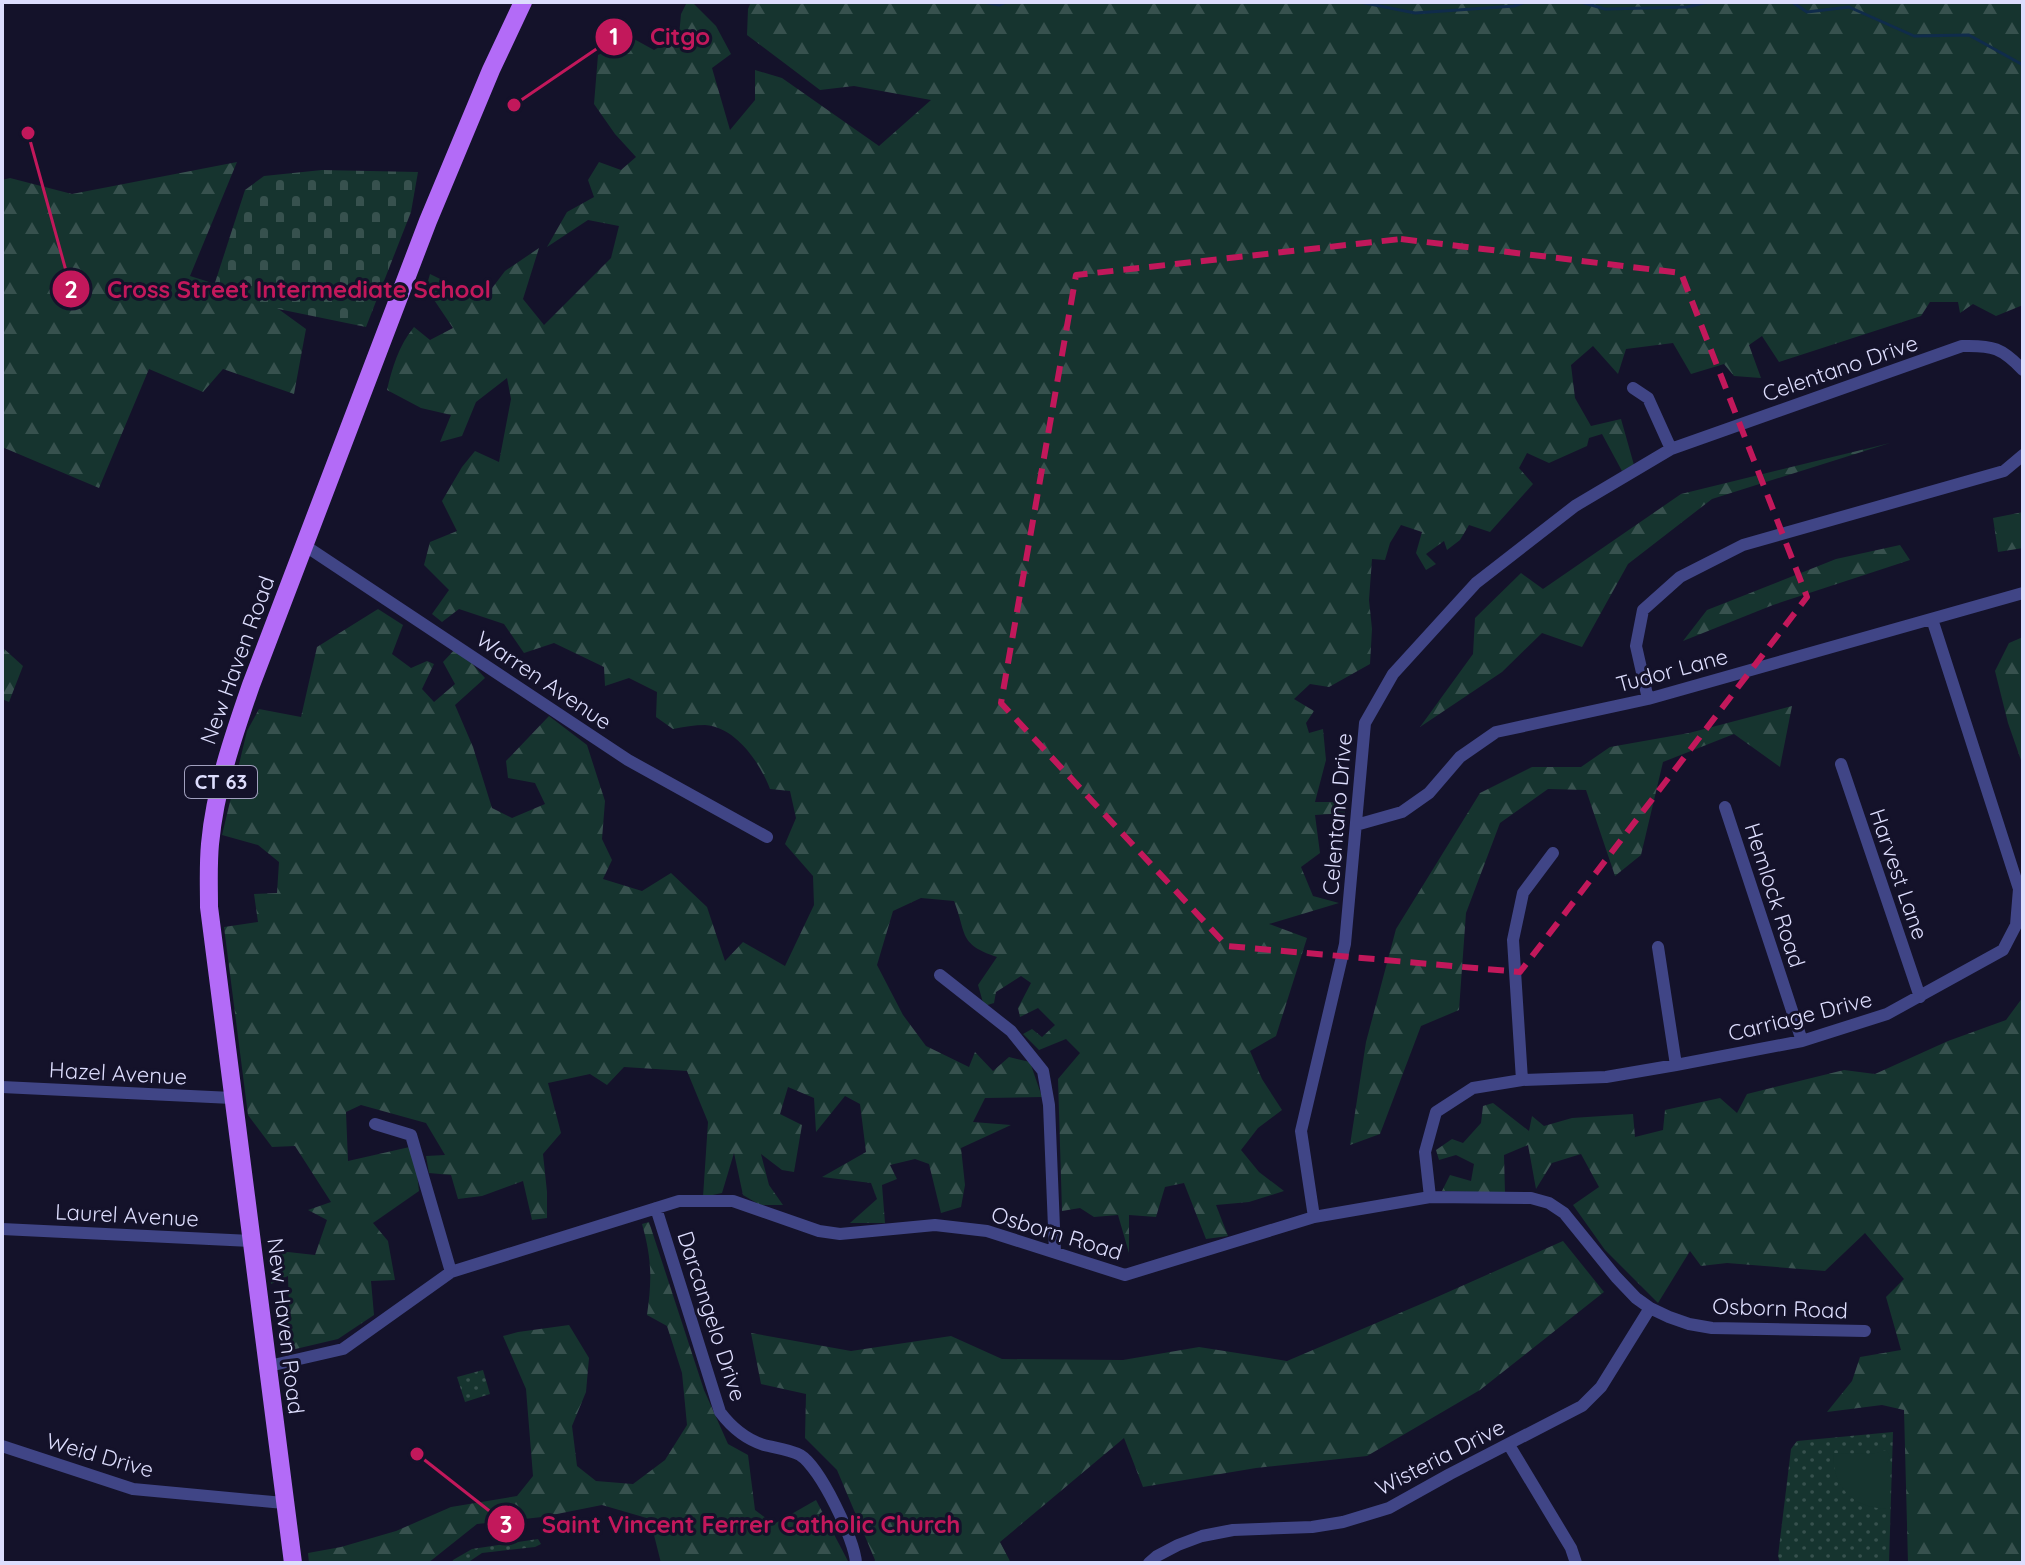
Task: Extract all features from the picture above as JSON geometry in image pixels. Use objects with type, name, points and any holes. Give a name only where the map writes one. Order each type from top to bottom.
[{"type":"main road","name":"New Haven Road","points":[[293,1563],[209,907],[210,843],[218,792],[233,738],[304,545],[428,221],[523,2]]},
{"type":"street","name":"Celentano Drive","points":[[1314,1217],[1301,1131],[1345,944],[1365,723],[1393,674],[1476,583],[1575,506],[1671,449],[1962,346],[1983,345],[2007,354],[2023,370]]},
{"type":"street","points":[[1633,388],[1648,398],[1671,449]]},
{"type":"street","points":[[1648,699],[1636,646],[1643,610],[1680,577],[1743,545],[2004,471],[2023,455]]},
{"type":"street","name":"Warren Avenue","points":[[304,545],[628,760],[767,837]]},
{"type":"street","name":"Tudor Lane","points":[[1356,825],[1402,812],[1429,793],[1460,757],[1496,732],[1648,699],[2023,593]]},
{"type":"street","name":"Carriage Drive","points":[[1430,1197],[1425,1152],[1436,1112],[1473,1088],[1522,1080],[1606,1077],[1802,1041],[1887,1014],[2003,950],[2016,925],[2019,889],[1932,619]]},
{"type":"street","name":"Harvest Lane","points":[[1841,764],[1920,997]]},
{"type":"street","name":"Hemlock Road","points":[[1725,807],[1802,1041]]},
{"type":"street","points":[[1522,1080],[1513,940],[1523,893],[1553,853]]},
{"type":"street","points":[[1658,947],[1676,1065]]},
{"type":"street","points":[[940,975],[1011,1031],[1043,1071],[1049,1105],[1055,1252]]},
{"type":"street","name":"Hazel Avenue","points":[[2,1087],[232,1098]]},
{"type":"street","points":[[375,1124],[411,1135],[451,1272]]},
{"type":"street","name":"Osborn Road","points":[[269,1366],[343,1349],[451,1272],[679,1201],[733,1201],[819,1231],[840,1234],[935,1225],[987,1231],[1125,1275],[1314,1217],[1430,1197],[1531,1198],[1549,1203],[1564,1213],[1627,1289],[1650,1308],[1689,1324],[1712,1328],[1865,1331]]},
{"type":"street","name":"Darcangelo Drive","points":[[656,1208],[720,1412],[744,1436],[799,1455],[812,1465],[853,1542],[856,1563]]},
{"type":"street","name":"Laurel Avenue","points":[[2,1229],[251,1241]]},
{"type":"street","name":"Wisteria Drive","points":[[1149,1563],[1178,1545],[1202,1536],[1233,1530],[1312,1527],[1343,1522],[1389,1508],[1582,1406],[1601,1387],[1650,1308]]},
{"type":"street","points":[[1509,1445],[1571,1548],[1576,1563]]},
{"type":"street","name":"Weid Drive","points":[[2,1446],[133,1489],[284,1503]]},
{"type":"highlighted area","points":[[1401,239],[1681,273],[1807,597],[1520,972],[1227,946],[1001,703],[1076,275]]},
{"type":"green space","points":[[687,2],[692,2],[716,26],[731,54],[712,68],[730,130],[755,100],[755,70],[782,78],[879,146],[931,100],[854,86],[820,90],[747,35],[751,2],[2023,2],[2023,305],[1996,316],[1973,304],[1960,313],[1958,302],[1930,302],[1921,316],[1779,362],[1762,336],[1749,345],[1761,378],[1734,376],[1724,364],[1691,374],[1673,343],[1626,349],[1618,374],[1593,346],[1571,365],[1575,398],[1591,426],[1621,419],[1634,465],[1622,471],[1602,434],[1589,438],[1587,446],[1549,463],[1527,453],[1519,468],[1533,484],[1490,532],[1469,525],[1460,540],[1447,550],[1444,541],[1426,554],[1436,564],[1426,570],[1416,553],[1422,532],[1401,525],[1390,543],[1385,560],[1372,559],[1370,664],[1329,687],[1310,684],[1294,699],[1314,711],[1306,723],[1309,733],[1323,729],[1326,760],[1315,802],[1345,802],[1345,813],[1315,815],[1320,853],[1301,867],[1313,896],[1339,903],[1269,924],[1307,938],[1276,1036],[1250,1051],[1262,1079],[1282,1110],[1258,1128],[1241,1150],[1259,1172],[1284,1191],[1249,1202],[1216,1205],[1228,1236],[1206,1239],[1184,1183],[1165,1187],[1156,1217],[1129,1215],[1129,1253],[1118,1215],[1094,1217],[1080,1208],[1062,1211],[1058,1079],[1080,1053],[1066,1039],[1039,1050],[1023,1034],[1032,1029],[1042,1037],[1055,1025],[1038,1008],[1020,1017],[1018,1008],[1031,983],[1021,976],[996,992],[994,1003],[984,1006],[978,985],[997,957],[970,942],[954,901],[921,898],[893,911],[877,965],[903,1015],[926,1046],[969,1067],[975,1052],[993,1071],[1009,1057],[1030,1062],[1042,1097],[985,1098],[973,1122],[1011,1125],[961,1148],[965,1185],[961,1207],[941,1213],[929,1164],[915,1159],[890,1165],[897,1179],[882,1185],[885,1223],[850,1223],[877,1199],[871,1183],[822,1177],[866,1152],[860,1104],[845,1096],[816,1132],[814,1098],[788,1087],[780,1114],[802,1125],[794,1172],[782,1170],[761,1154],[769,1185],[783,1205],[760,1205],[743,1195],[734,1153],[722,1193],[703,1197],[708,1122],[687,1071],[624,1067],[607,1085],[590,1074],[548,1083],[561,1133],[543,1154],[547,1218],[532,1220],[523,1181],[482,1196],[458,1199],[451,1175],[429,1173],[426,1156],[445,1155],[426,1123],[361,1105],[346,1112],[348,1161],[414,1146],[419,1191],[373,1223],[388,1241],[395,1280],[371,1281],[374,1315],[338,1339],[287,1351],[279,1319],[289,1311],[288,1276],[271,1284],[270,1250],[315,1255],[327,1220],[308,1210],[331,1202],[295,1146],[272,1147],[248,1115],[224,927],[258,922],[254,894],[277,893],[279,862],[258,845],[222,835],[247,731],[259,709],[301,717],[317,647],[378,609],[403,625],[392,654],[411,668],[427,661],[434,664],[422,689],[434,702],[455,684],[443,662],[457,647],[485,678],[455,705],[473,747],[492,808],[512,818],[545,804],[535,783],[508,778],[506,761],[549,716],[587,745],[605,801],[602,839],[612,860],[603,879],[642,891],[671,873],[707,907],[725,961],[743,942],[785,966],[814,905],[813,876],[785,844],[796,818],[790,791],[770,789],[760,768],[737,739],[716,727],[705,725],[673,729],[656,717],[657,692],[629,678],[605,686],[604,667],[554,643],[524,653],[504,624],[459,609],[442,622],[432,614],[449,590],[424,565],[430,542],[457,531],[442,501],[475,451],[499,462],[511,399],[507,378],[476,402],[462,436],[440,442],[451,415],[421,408],[387,390],[397,357],[414,327],[430,340],[453,328],[426,288],[430,274],[483,300],[505,271],[539,248],[523,299],[544,325],[611,258],[619,226],[588,220],[547,247],[567,212],[594,197],[588,180],[599,162],[621,170],[636,157],[594,104],[598,55],[634,39],[654,50],[679,36],[681,14]]},
{"type":"green space","points":[[237,162],[190,276],[266,300],[306,329],[294,394],[223,369],[203,392],[149,369],[99,488],[2,447],[2,180],[10,178],[72,194]]},
{"type":"green space","points":[[322,170],[418,172],[411,212],[366,327],[211,295],[245,190],[264,176]]},
{"type":"green space","points":[[1890,443],[1712,499],[1628,564],[1582,647],[1542,633],[1502,672],[1420,727],[1473,654],[1475,618],[1521,573],[1543,589],[1681,494]]},
{"type":"green space","points":[[2023,512],[2023,548],[1998,552],[1993,518]]},
{"type":"green space","points":[[1900,545],[1910,560],[1773,605],[1683,641],[1707,610],[1836,559]]},
{"type":"green space","points":[[2023,637],[2023,766],[1995,671],[2009,643]]},
{"type":"green space","points":[[2,647],[23,666],[9,702],[2,699]]},
{"type":"green space","points":[[1792,706],[1780,767],[1734,734],[1663,762],[1641,855],[1615,876],[1586,790],[1548,789],[1500,823],[1466,913],[1459,1010],[1421,1026],[1380,1134],[1350,1145],[1366,1042],[1396,929],[1480,793],[1532,767],[1581,767],[1610,747],[1689,733]]},
{"type":"green space","points":[[2023,997],[2023,1563],[1908,1563],[1904,1410],[1882,1405],[1827,1412],[1852,1381],[1860,1357],[1901,1350],[1886,1297],[1904,1279],[1865,1233],[1825,1271],[1727,1263],[1701,1266],[1690,1251],[1658,1303],[1605,1250],[1573,1205],[1599,1187],[1581,1154],[1552,1163],[1536,1189],[1528,1145],[1504,1155],[1505,1193],[1442,1191],[1450,1175],[1471,1181],[1474,1164],[1456,1155],[1439,1160],[1436,1150],[1452,1139],[1463,1143],[1481,1123],[1483,1106],[1493,1103],[1529,1131],[1532,1116],[1544,1126],[1572,1118],[1633,1114],[1635,1137],[1663,1130],[1665,1110],[1720,1098],[1737,1113],[1747,1094],[1844,1070],[1875,1074],[1948,1041],[2006,1020]]},
{"type":"green space","points":[[649,1222],[704,1390],[728,1444],[748,1455],[755,1510],[774,1524],[816,1500],[849,1563],[661,1563],[650,1519],[602,1505],[542,1517],[477,1524],[428,1563],[309,1563],[308,1553],[396,1531],[451,1507],[517,1496],[533,1476],[526,1389],[503,1336],[569,1325],[589,1358],[586,1392],[572,1426],[577,1466],[596,1481],[633,1484],[665,1460],[687,1425],[682,1373],[667,1326],[647,1315],[650,1270],[642,1224]]},
{"type":"green space","points":[[1563,1241],[1604,1292],[1480,1390],[1367,1456],[1256,1468],[1143,1487],[1124,1438],[1000,1542],[1011,1563],[874,1563],[837,1470],[805,1438],[806,1394],[761,1384],[751,1333],[851,1351],[951,1336],[1002,1359],[1123,1360],[1199,1347],[1287,1361]]},
{"type":"green space","points":[[483,1370],[490,1394],[465,1402],[457,1377]]},
{"type":"green space","points":[[1893,1432],[1889,1563],[1780,1563],[1778,1556],[1791,1449],[1797,1441]]},
{"type":"green space","points":[[1887,1451],[1889,1456],[1886,1464],[1886,1509],[1863,1504],[1846,1493],[1836,1475],[1833,1453],[1876,1454]]},
{"type":"green space","points":[[538,1539],[541,1544],[535,1547],[482,1553],[467,1563],[452,1563],[472,1549]]},
{"type":"waterway","points":[[983,2],[999,5],[1006,2]]},
{"type":"waterway","points":[[1360,2],[1415,13],[1514,6],[1525,2]]},
{"type":"waterway","points":[[1581,2],[1605,9],[1687,7],[1708,2]]},
{"type":"waterway","points":[[1792,2],[1807,12],[1849,7],[1914,36],[1969,35],[2023,65]]},
{"type":"place","name":"Citgo","points":[[514,105]]},
{"type":"place","name":"Cross Street Intermediate School","points":[[28,133]]},
{"type":"place","name":"Saint Vincent Ferrer Catholic Church","points":[[417,1454]]}]
